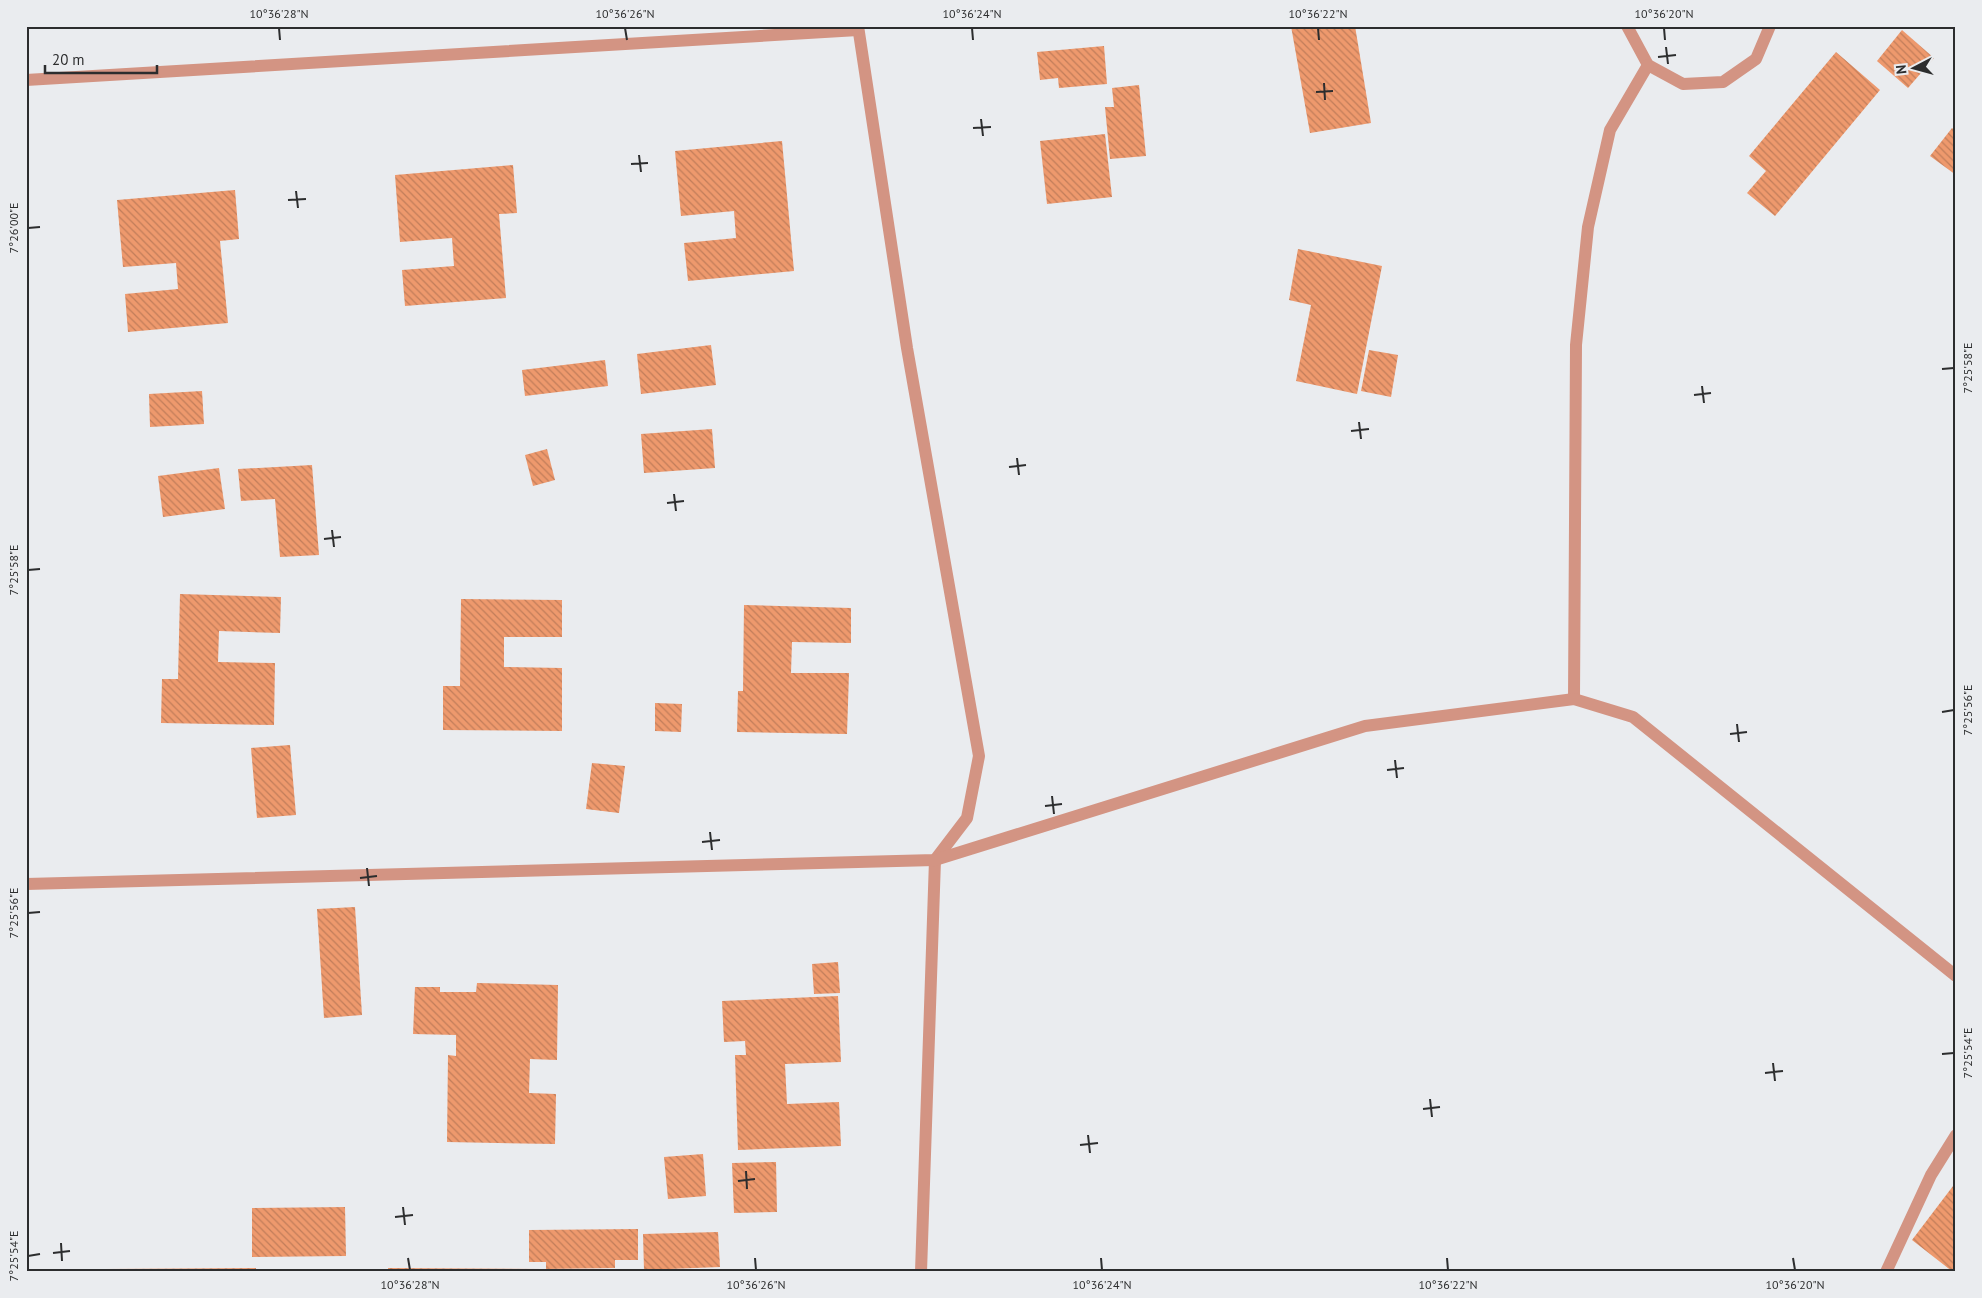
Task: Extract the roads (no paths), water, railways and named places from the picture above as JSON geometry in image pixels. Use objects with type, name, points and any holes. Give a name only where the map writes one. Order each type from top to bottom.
[{"type":"lane","points":[[1627,26],[1648,65],[1684,84],[1723,82],[1756,59],[1770,26]]},
{"type":"lane","points":[[26,80],[858,28],[906,348],[979,756],[967,818],[935,860],[921,1272]]},
{"type":"lane","points":[[1574,699],[1576,345],[1588,227],[1610,130],[1648,65]]},
{"type":"lane","points":[[26,884],[935,860],[1365,726],[1574,699],[1633,717],[1956,976]]},
{"type":"lane","points":[[1886,1272],[1932,1175],[1956,1135]]}]
